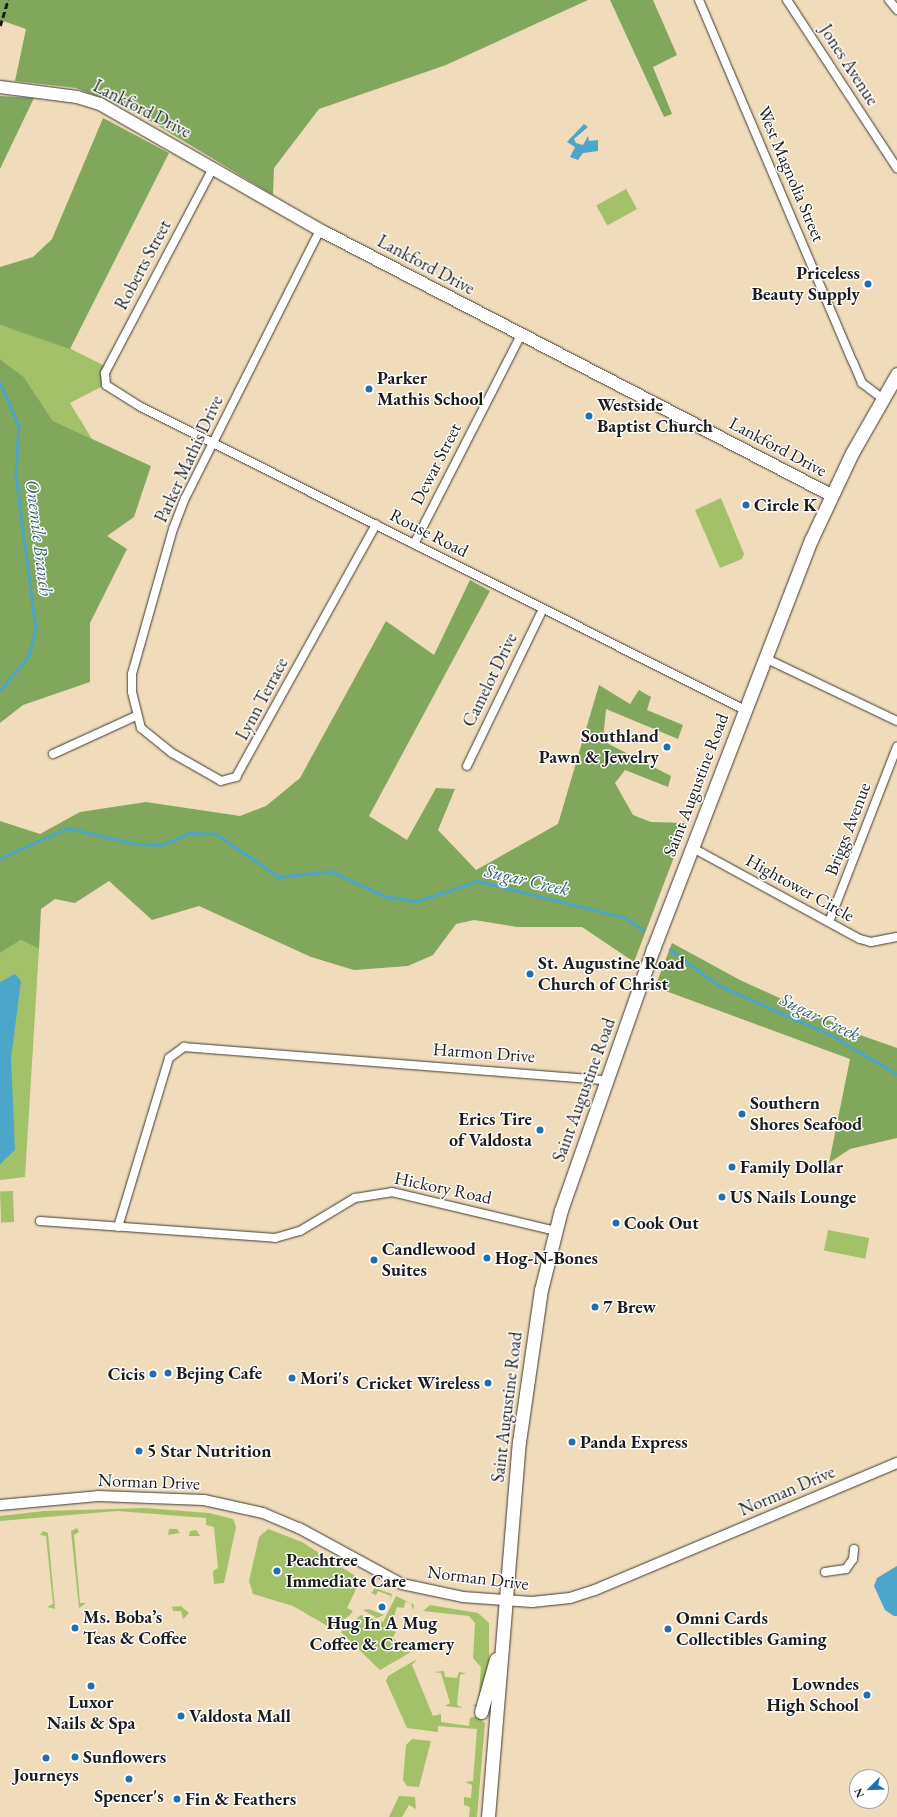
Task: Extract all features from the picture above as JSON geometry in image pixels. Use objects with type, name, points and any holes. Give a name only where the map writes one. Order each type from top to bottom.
[{"type":"main road","name":"Lankford Drive","points":[[0,87],[96,103],[320,230],[831,495]]},
{"type":"main road","name":"Saint Augustine Road","points":[[488,1817],[502,1640],[529,1360],[556,1231],[605,1080],[692,847],[765,658],[831,495],[882,398],[897,374]]},
{"type":"main road","points":[[481,1712],[502,1640]]},
{"type":"street","name":"West Magnolia Street","points":[[699,0],[862,382],[882,398]]},
{"type":"street","name":"Jones Avenue","points":[[787,0],[897,168]]},
{"type":"street","points":[[889,0],[897,10]]},
{"type":"street","name":"Roberts Street","points":[[104,378],[213,168]]},
{"type":"street","name":"Parker Mathis Drive","points":[[136,716],[132,692],[136,654],[173,529],[213,442],[320,230]]},
{"type":"street","name":"Dewar Street","points":[[414,544],[521,335]]},
{"type":"street","name":"Rouse Road","points":[[104,378],[115,393],[745,710]]},
{"type":"street","name":"Lynn Terrace","points":[[136,716],[146,732],[172,753],[221,781],[236,777],[376,524]]},
{"type":"street","name":"Camelot Drive","points":[[467,766],[543,609]]},
{"type":"street","points":[[765,658],[897,721]]},
{"type":"street","points":[[53,754],[136,716]]},
{"type":"street","name":"Briggs Avenue","points":[[829,922],[897,747]]},
{"type":"street","name":"Hightower Circle","points":[[692,847],[829,922],[871,942],[897,937]]},
{"type":"street","name":"Harmon Drive","points":[[118,1226],[169,1058],[177,1049],[360,1060],[605,1080]]},
{"type":"street","name":"Hickory Road","points":[[40,1221],[275,1238],[300,1231],[355,1198],[392,1192],[556,1231]]},
{"type":"street","name":"Norman Drive","points":[[0,1504],[98,1496],[204,1500],[263,1513],[299,1528],[402,1584],[438,1593],[506,1601],[551,1601],[595,1590],[897,1463]]},
{"type":"street","points":[[825,1572],[846,1569],[853,1559],[854,1549]]},
{"type":"green space","points":[[0,0],[588,0],[446,65],[319,109],[274,168],[273,195],[142,116],[104,99],[76,88],[15,81],[26,29],[0,20]]},
{"type":"green space","points":[[610,0],[653,0],[677,55],[653,67],[672,114],[664,117]]},
{"type":"green space","points":[[0,96],[34,98],[0,169]]},
{"type":"green space","points":[[103,118],[169,153],[70,349],[0,325],[0,267],[33,257],[52,239]]},
{"type":"green space","points":[[626,189],[637,209],[607,226],[596,205]]},
{"type":"green space","points":[[0,325],[65,346],[105,366],[101,387],[70,403],[92,439],[53,421],[24,377],[0,359]]},
{"type":"green space","points":[[0,359],[24,377],[53,421],[151,466],[134,517],[107,536],[127,549],[90,623],[90,682],[23,705],[0,723]]},
{"type":"green space","points":[[721,498],[744,554],[742,559],[720,568],[695,510]]},
{"type":"green space","points":[[470,580],[490,591],[369,816],[407,840],[436,788],[455,789],[438,830],[476,870],[558,824],[599,685],[630,704],[639,690],[651,697],[647,710],[683,725],[678,739],[606,709],[603,741],[671,776],[668,787],[625,770],[615,783],[633,815],[651,822],[687,823],[634,962],[582,927],[517,927],[474,920],[456,924],[433,955],[408,966],[354,970],[311,957],[199,906],[152,920],[109,881],[75,903],[55,899],[41,909],[39,949],[21,940],[0,953],[0,821],[40,834],[80,812],[146,802],[240,816],[266,806],[300,778],[386,621],[434,655]]},
{"type":"green space","points":[[21,940],[39,949],[25,1177],[0,1180],[0,953]]},
{"type":"green space","points":[[672,943],[740,980],[863,1036],[897,1048],[897,1138],[850,1149],[829,1163],[850,1059],[655,987]]},
{"type":"green space","points":[[0,1191],[13,1191],[14,1222],[1,1222]]},
{"type":"green space","points":[[828,1230],[869,1238],[865,1259],[824,1251]]},
{"type":"green space","points":[[145,1508],[209,1513],[233,1519],[236,1527],[224,1583],[214,1584],[213,1571],[218,1568],[214,1527],[206,1525],[206,1518],[117,1511],[0,1521],[0,1516],[44,1511]]},
{"type":"green space","points":[[77,1528],[79,1532],[74,1535],[80,1603],[86,1603],[79,1608],[71,1531]]},
{"type":"green space","points":[[169,1529],[177,1529],[180,1533],[168,1535]]},
{"type":"green space","points":[[268,1529],[302,1542],[363,1581],[365,1586],[358,1585],[347,1608],[353,1611],[349,1616],[331,1628],[293,1606],[253,1594],[249,1581],[259,1537]]},
{"type":"green space","points":[[196,1530],[200,1536],[189,1536],[190,1531]]},
{"type":"green space","points":[[43,1531],[48,1533],[55,1609],[47,1607],[53,1604],[46,1536],[40,1535]]},
{"type":"green space","points":[[375,1588],[392,1594],[390,1602],[391,1596],[378,1591],[376,1595],[371,1593]]},
{"type":"green space","points":[[396,1596],[410,1603],[405,1602],[404,1608],[397,1607],[390,1629],[396,1632],[393,1637],[405,1652],[411,1652],[380,1670],[341,1632],[361,1615],[383,1622]]},
{"type":"green space","points":[[430,1605],[478,1613],[489,1623],[489,1661],[478,1703],[481,1667],[473,1658],[475,1623],[469,1616],[423,1611]]},
{"type":"green space","points":[[181,1606],[189,1613],[183,1619],[181,1611],[173,1611],[172,1607]]},
{"type":"green space","points":[[369,1609],[384,1615],[377,1618],[363,1610]]},
{"type":"green space","points":[[417,1659],[412,1665],[433,1716],[441,1714],[441,1722],[469,1726],[470,1718],[476,1716],[485,1723],[477,1817],[469,1817],[470,1807],[464,1805],[464,1797],[471,1798],[472,1785],[465,1782],[473,1781],[477,1729],[438,1726],[438,1732],[407,1728],[386,1681],[388,1676]]},
{"type":"green space","points":[[444,1671],[445,1677],[457,1678],[459,1672],[466,1673],[460,1675],[457,1705],[463,1708],[445,1706],[450,1703],[441,1673],[434,1672]]},
{"type":"green space","points":[[412,1739],[431,1741],[419,1787],[407,1786],[403,1780],[406,1745]]},
{"type":"green space","points":[[399,1796],[415,1797],[416,1809],[409,1805],[402,1817],[389,1817]]},
{"type":"water","points":[[584,124],[588,127],[574,139],[576,143],[583,145],[588,136],[589,141],[598,140],[598,151],[583,153],[578,160],[570,157],[575,147],[567,142]]},
{"type":"water","points":[[15,974],[21,981],[11,1058],[15,1150],[0,1164],[0,982]]},
{"type":"water","points":[[897,1566],[897,1616],[894,1616],[885,1610],[874,1586],[877,1578]]},
{"type":"waterway","name":"Onemile Branch","points":[[0,382],[19,426],[16,475],[36,629],[29,656],[0,691]]},
{"type":"waterway","name":"Sugar Creek","points":[[0,858],[68,828],[137,844],[161,845],[189,833],[216,834],[279,877],[331,871],[384,896],[417,901],[478,881],[626,918],[643,930]]},
{"type":"waterway","name":"Sugar Creek","points":[[670,949],[718,985],[831,1035],[897,1074]]},
{"type":"railway","points":[[0,26],[8,0]]},
{"type":"place","name":"Priceless Beauty Supply","points":[[868,284]]},
{"type":"place","name":"Parker Mathis School","points":[[369,389]]},
{"type":"place","name":"Westside Baptist Church","points":[[589,416]]},
{"type":"place","name":"Circle K","points":[[746,505]]},
{"type":"place","name":"Southland Pawn & Jewelry","points":[[667,747]]},
{"type":"place","name":"St. Augustine Road Church of Christ","points":[[530,974]]},
{"type":"place","name":"Southern Shores Seafood","points":[[742,1114]]},
{"type":"place","name":"Erics Tire of Valdosta","points":[[540,1130]]},
{"type":"place","name":"Family Dollar","points":[[732,1167]]},
{"type":"place","name":"US Nails Lounge","points":[[722,1197]]},
{"type":"place","name":"Cook Out","points":[[616,1223]]},
{"type":"place","name":"Hog-N-Bones","points":[[487,1258]]},
{"type":"place","name":"Candlewood Suites","points":[[374,1260]]},
{"type":"place","name":"7 Brew","points":[[595,1307]]},
{"type":"place","name":"Bejing Cafe","points":[[168,1373]]},
{"type":"place","name":"Cicis","points":[[153,1374]]},
{"type":"place","name":"Mori's","points":[[292,1378]]},
{"type":"place","name":"Cricket Wireless","points":[[488,1383]]},
{"type":"place","name":"Panda Express","points":[[572,1442]]},
{"type":"place","name":"5 Star Nutrition","points":[[139,1451]]},
{"type":"place","name":"Peachtree Immediate Care","points":[[277,1571]]},
{"type":"place","name":"Hug In A Mug Coffee & Creamery","points":[[382,1607]]},
{"type":"place","name":"Ms. Boba’s Teas & Coffee","points":[[75,1628]]},
{"type":"place","name":"Omni Cards Collectibles Gaming","points":[[668,1629]]},
{"type":"place","name":"Luxor Nails & Spa","points":[[91,1686]]},
{"type":"place","name":"Lowndes High School","points":[[867,1695]]},
{"type":"place","name":"Valdosta Mall","points":[[181,1716]]},
{"type":"place","name":"Sunflowers","points":[[75,1757]]},
{"type":"place","name":"Journeys","points":[[46,1758]]},
{"type":"place","name":"Spencer's","points":[[129,1779]]},
{"type":"place","name":"Fin & Feathers","points":[[177,1799]]}]
